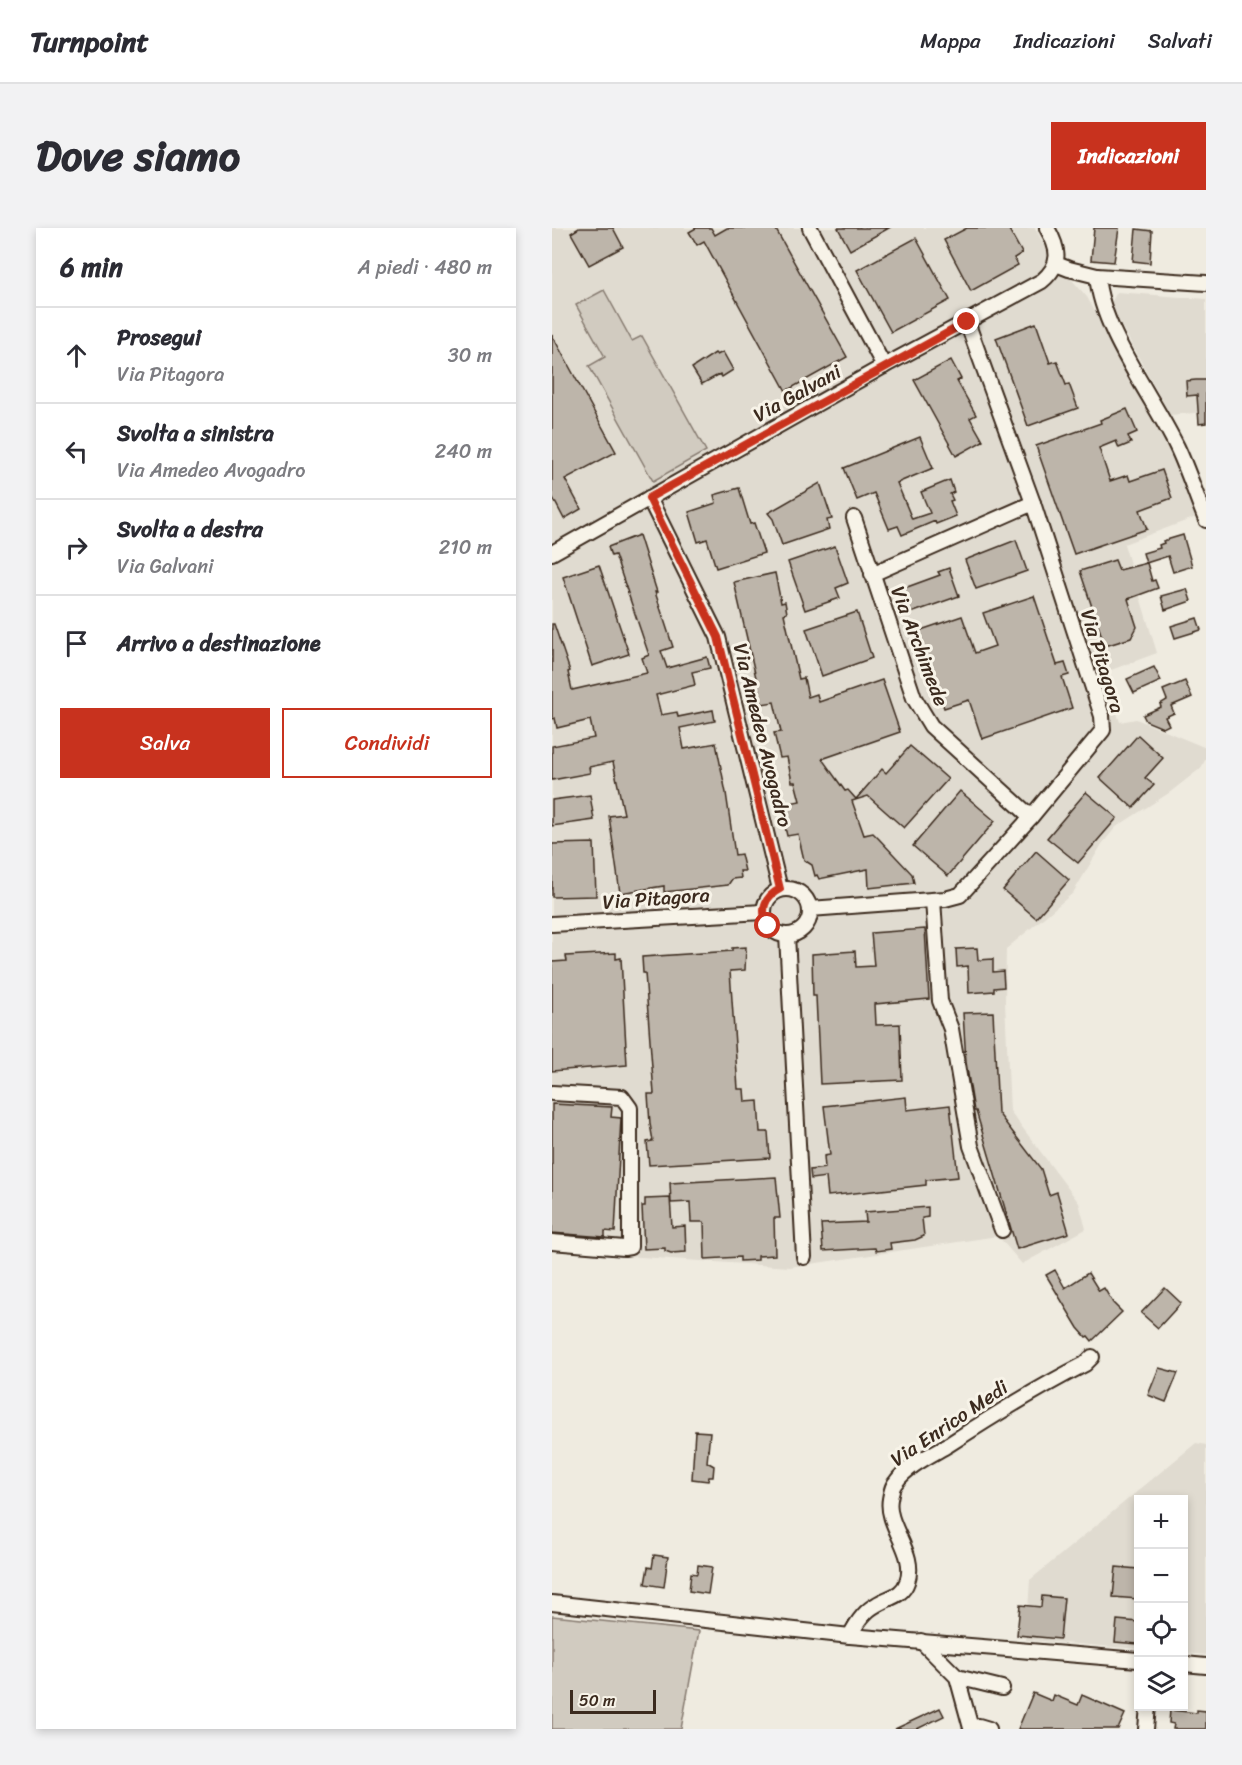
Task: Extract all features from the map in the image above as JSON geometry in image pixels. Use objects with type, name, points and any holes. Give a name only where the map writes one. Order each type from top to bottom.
[{"type":"street","points":[[810,228],[884,366]]},
{"type":"street","points":[[1047,228],[1055,246],[1056,264],[1097,276],[1206,283]]},
{"type":"street","name":"Via Galvani","points":[[552,553],[884,366],[1042,281],[1056,264]]},
{"type":"street","points":[[1097,276],[1099,292],[1109,322],[1177,447],[1206,520]]},
{"type":"street","name":"Via Pitagora","points":[[810,909],[933,900],[960,895],[1031,817],[1103,730],[1102,716],[1033,503],[967,322]]},
{"type":"street","name":"Via Amedeo Avogadro","points":[[649,498],[718,637],[780,889]]},
{"type":"street","points":[[872,574],[1033,503]]},
{"type":"street","name":"Via Archimede","points":[[854,518],[914,698],[931,726],[1031,817]]},
{"type":"street","points":[[780,889],[796,890],[803,894],[810,909],[807,924],[802,930],[787,935],[773,931],[764,919],[763,912],[768,898],[780,889]]},
{"type":"street","points":[[933,900],[940,1001],[951,1029],[971,1146],[1002,1230]]},
{"type":"street","name":"Via Pitagora","points":[[552,924],[763,912]]},
{"type":"street","points":[[787,935],[804,1257]]},
{"type":"street","points":[[552,1093],[622,1097],[628,1103],[630,1108],[630,1247],[552,1242]]},
{"type":"street","name":"Via Enrico Medi","points":[[850,1636],[864,1615],[875,1605],[902,1592],[908,1580],[910,1570],[907,1557],[889,1502],[896,1481],[916,1465],[1010,1404],[1085,1364],[1092,1357]]},
{"type":"street","points":[[552,1603],[850,1636],[1134,1660]]},
{"type":"street","points":[[921,1641],[957,1677],[971,1729],[979,1726],[989,1729]]},
{"type":"street","points":[[1188,1664],[1206,1666]]},
{"type":"street","points":[[957,1677],[1002,1688]]},
{"type":"street","points":[[1146,1729],[1148,1711]]},
{"type":"shaded area","points":[[552,228],[1035,228],[1050,255],[1087,297],[1173,453],[1199,516],[1124,544],[1157,653],[1103,673],[1120,722],[1136,719],[1206,748],[1206,758],[1201,768],[1169,793],[1116,827],[1102,844],[1073,893],[1006,949],[1005,1002],[1010,1111],[1079,1203],[1086,1229],[1022,1264],[998,1236],[790,1267],[552,1251]]},
{"type":"shaded area","points":[[604,290],[632,341],[642,336],[706,451],[653,481],[589,366],[605,357],[576,305]]},
{"type":"shaded area","points":[[1117,292],[1206,299],[1206,412],[1170,415],[1110,305]]},
{"type":"shaded area","points":[[1196,1443],[1206,1445],[1206,1655],[1188,1653],[1188,1495],[1134,1495],[1134,1649],[1026,1640],[1030,1580]]},
{"type":"shaded area","points":[[552,1616],[699,1631],[681,1729],[552,1729]]},
{"type":"building","points":[[579,228],[613,228],[623,247],[589,265],[571,233]]},
{"type":"building","points":[[696,228],[711,228],[715,235],[727,228],[775,228],[847,357],[786,391],[704,241],[697,245],[689,232]]},
{"type":"building","points":[[838,228],[889,228],[850,250]]},
{"type":"building","points":[[967,228],[1008,228],[1022,253],[1014,258],[1018,265],[971,291],[944,240]]},
{"type":"building","points":[[1094,228],[1119,228],[1114,262],[1091,260]]},
{"type":"building","points":[[1136,229],[1152,231],[1150,263],[1133,261]]},
{"type":"building","points":[[916,238],[950,300],[891,332],[857,270]]},
{"type":"building","points":[[1036,323],[1050,363],[1057,361],[1078,408],[1028,426],[996,338]]},
{"type":"building","points":[[552,335],[616,452],[565,479],[581,509],[564,519],[552,496]]},
{"type":"building","points":[[723,352],[733,370],[722,377],[720,374],[702,384],[692,368],[715,353],[717,355]]},
{"type":"building","points":[[951,360],[961,379],[957,381],[976,415],[970,418],[983,441],[956,456],[914,380]]},
{"type":"building","points":[[1206,380],[1206,423],[1199,424],[1197,395],[1187,396],[1186,381]]},
{"type":"building","points":[[1127,409],[1137,432],[1128,436],[1131,443],[1119,448],[1116,441],[1099,448],[1110,481],[1128,475],[1130,481],[1162,470],[1172,498],[1140,510],[1147,529],[1074,554],[1036,446],[1101,423],[1100,420]]},
{"type":"building","points":[[920,437],[933,468],[897,483],[912,519],[930,513],[921,492],[950,480],[954,492],[950,494],[953,500],[950,501],[956,516],[936,524],[935,521],[902,535],[898,526],[889,529],[874,493],[857,500],[844,468]]},
{"type":"building","points":[[820,483],[832,519],[827,520],[829,529],[782,545],[773,519],[768,513]]},
{"type":"building","points":[[739,488],[750,524],[754,523],[764,553],[716,568],[707,539],[698,542],[689,512],[716,503],[714,495]]},
{"type":"building","points":[[639,535],[673,647],[661,651],[667,668],[707,657],[710,668],[692,672],[695,685],[656,695],[661,715],[677,712],[678,717],[713,710],[715,721],[680,728],[684,749],[716,743],[735,855],[741,854],[745,871],[740,871],[741,878],[732,879],[728,885],[664,892],[664,886],[620,893],[609,816],[624,814],[613,762],[589,767],[590,773],[552,780],[552,746],[594,738],[590,720],[557,728],[555,718],[552,719],[552,624],[554,624],[570,671],[568,672],[572,690],[647,673],[642,658],[649,655],[615,555],[611,556],[608,547]]},
{"type":"building","points":[[1183,535],[1192,566],[1173,572],[1168,556],[1146,563],[1143,553],[1160,548],[1159,545],[1164,543],[1163,541]]},
{"type":"building","points":[[1016,540],[1027,571],[976,589],[965,560]]},
{"type":"building","points":[[835,546],[848,583],[836,588],[840,598],[805,610],[788,562]]},
{"type":"building","points":[[1115,560],[1119,570],[1147,563],[1152,581],[1155,580],[1158,588],[1128,599],[1137,627],[1131,638],[1105,646],[1080,571]]},
{"type":"building","points":[[599,565],[629,654],[592,666],[563,577]]},
{"type":"building","points":[[949,568],[959,596],[908,614],[899,590],[940,575],[938,572]]},
{"type":"building","points":[[775,573],[781,603],[785,602],[787,613],[784,614],[799,679],[804,678],[808,697],[817,694],[819,702],[882,680],[900,732],[822,759],[845,791],[848,790],[856,799],[882,769],[886,773],[910,746],[948,779],[904,828],[868,796],[852,801],[864,835],[873,833],[912,874],[914,883],[869,888],[868,869],[819,879],[817,875],[815,876],[812,865],[804,860],[798,834],[787,836],[780,805],[800,801],[795,782],[792,782],[787,757],[780,758],[774,733],[781,732],[774,702],[762,704],[734,582]]},
{"type":"building","points":[[1187,589],[1191,601],[1165,610],[1161,596]]},
{"type":"building","points":[[1034,596],[1057,665],[1065,663],[1069,675],[1062,677],[1072,708],[982,739],[969,700],[944,708],[927,658],[922,659],[916,643],[922,642],[918,631],[962,616],[975,653],[995,646],[983,613]]},
{"type":"building","points":[[857,612],[872,658],[822,676],[806,629]]},
{"type":"building","points":[[1197,618],[1201,630],[1175,638],[1171,626]]},
{"type":"building","points":[[1154,667],[1161,681],[1134,693],[1127,679]]},
{"type":"building","points":[[1185,681],[1192,697],[1171,706],[1174,713],[1165,717],[1169,725],[1163,728],[1146,721],[1143,715],[1161,707],[1160,704],[1167,700],[1163,690]]},
{"type":"building","points":[[1138,735],[1163,758],[1145,778],[1154,785],[1133,808],[1100,778]]},
{"type":"building","points":[[960,791],[995,821],[948,876],[913,846]]},
{"type":"building","points":[[1086,792],[1117,818],[1078,863],[1047,838]]},
{"type":"building","points":[[590,795],[594,820],[552,826],[552,800]]},
{"type":"building","points":[[594,843],[596,896],[552,897],[552,844]]},
{"type":"building","points":[[1036,851],[1069,880],[1036,918],[1003,890]]},
{"type":"building","points":[[925,929],[929,999],[875,1004],[876,1025],[900,1024],[902,1080],[820,1084],[812,954],[855,951],[856,967],[874,966],[871,933]]},
{"type":"building","points":[[746,947],[745,970],[730,971],[738,1089],[744,1089],[745,1102],[758,1101],[760,1132],[768,1132],[770,1158],[649,1165],[647,1142],[653,1141],[648,1094],[654,1094],[642,957],[732,951],[732,948]]},
{"type":"building","points":[[977,948],[978,960],[993,959],[993,972],[1003,971],[1004,987],[994,988],[994,991],[969,993],[968,966],[957,967],[956,949]]},
{"type":"building","points":[[616,953],[616,959],[621,958],[627,1065],[552,1071],[552,962],[567,961],[566,956]]},
{"type":"building","points":[[993,1012],[998,1113],[1041,1169],[1049,1195],[1057,1192],[1069,1233],[1017,1249],[976,1111],[974,1111],[966,1062],[963,1013]]},
{"type":"building","points":[[906,1097],[907,1110],[950,1105],[958,1177],[926,1180],[926,1185],[828,1196],[826,1177],[811,1179],[810,1170],[825,1168],[824,1156],[830,1155],[824,1106]]},
{"type":"building","points":[[552,1104],[612,1107],[611,1117],[621,1118],[615,1232],[605,1231],[605,1237],[552,1233]]},
{"type":"building","points":[[776,1177],[780,1218],[774,1218],[775,1255],[758,1256],[758,1260],[740,1261],[740,1257],[705,1259],[704,1222],[691,1222],[690,1202],[671,1203],[670,1183]]},
{"type":"building","points":[[670,1198],[672,1227],[685,1226],[686,1252],[671,1253],[665,1251],[665,1248],[644,1249],[642,1206],[645,1206],[645,1199]]},
{"type":"building","points":[[928,1207],[928,1217],[922,1218],[924,1236],[915,1240],[890,1243],[891,1249],[876,1251],[875,1248],[823,1251],[821,1224],[866,1222],[865,1212]]},
{"type":"building","points":[[1055,1270],[1065,1288],[1088,1273],[1099,1291],[1104,1288],[1122,1312],[1092,1341],[1078,1328],[1046,1275]]},
{"type":"building","points":[[1165,1288],[1181,1303],[1158,1328],[1141,1313]]},
{"type":"building","points":[[1159,1368],[1178,1373],[1166,1402],[1148,1395]]},
{"type":"building","points":[[695,1431],[710,1432],[707,1462],[714,1466],[713,1477],[709,1477],[708,1481],[692,1479]]},
{"type":"building","points":[[654,1555],[668,1557],[664,1587],[645,1584],[648,1567],[652,1568]]},
{"type":"building","points":[[698,1565],[712,1567],[708,1594],[689,1591],[691,1573],[697,1574]]},
{"type":"building","points":[[1116,1567],[1134,1569],[1134,1599],[1113,1597]]},
{"type":"building","points":[[1042,1596],[1064,1598],[1060,1639],[1017,1635],[1020,1605],[1041,1607]]},
{"type":"building","points":[[1117,1620],[1134,1622],[1134,1644],[1115,1642]]},
{"type":"building","points":[[1033,1693],[1052,1701],[1054,1695],[1078,1705],[1082,1695],[1125,1714],[1118,1729],[1018,1729]]},
{"type":"building","points":[[940,1708],[944,1716],[917,1729],[895,1729]]},
{"type":"building","points":[[1197,1710],[1206,1711],[1206,1729],[1173,1729],[1174,1724],[1169,1723],[1170,1711],[1197,1713]]},
{"type":"route","points":[[768,926],[764,919],[764,904],[773,892],[780,889],[718,637],[649,498],[967,322]]}]
